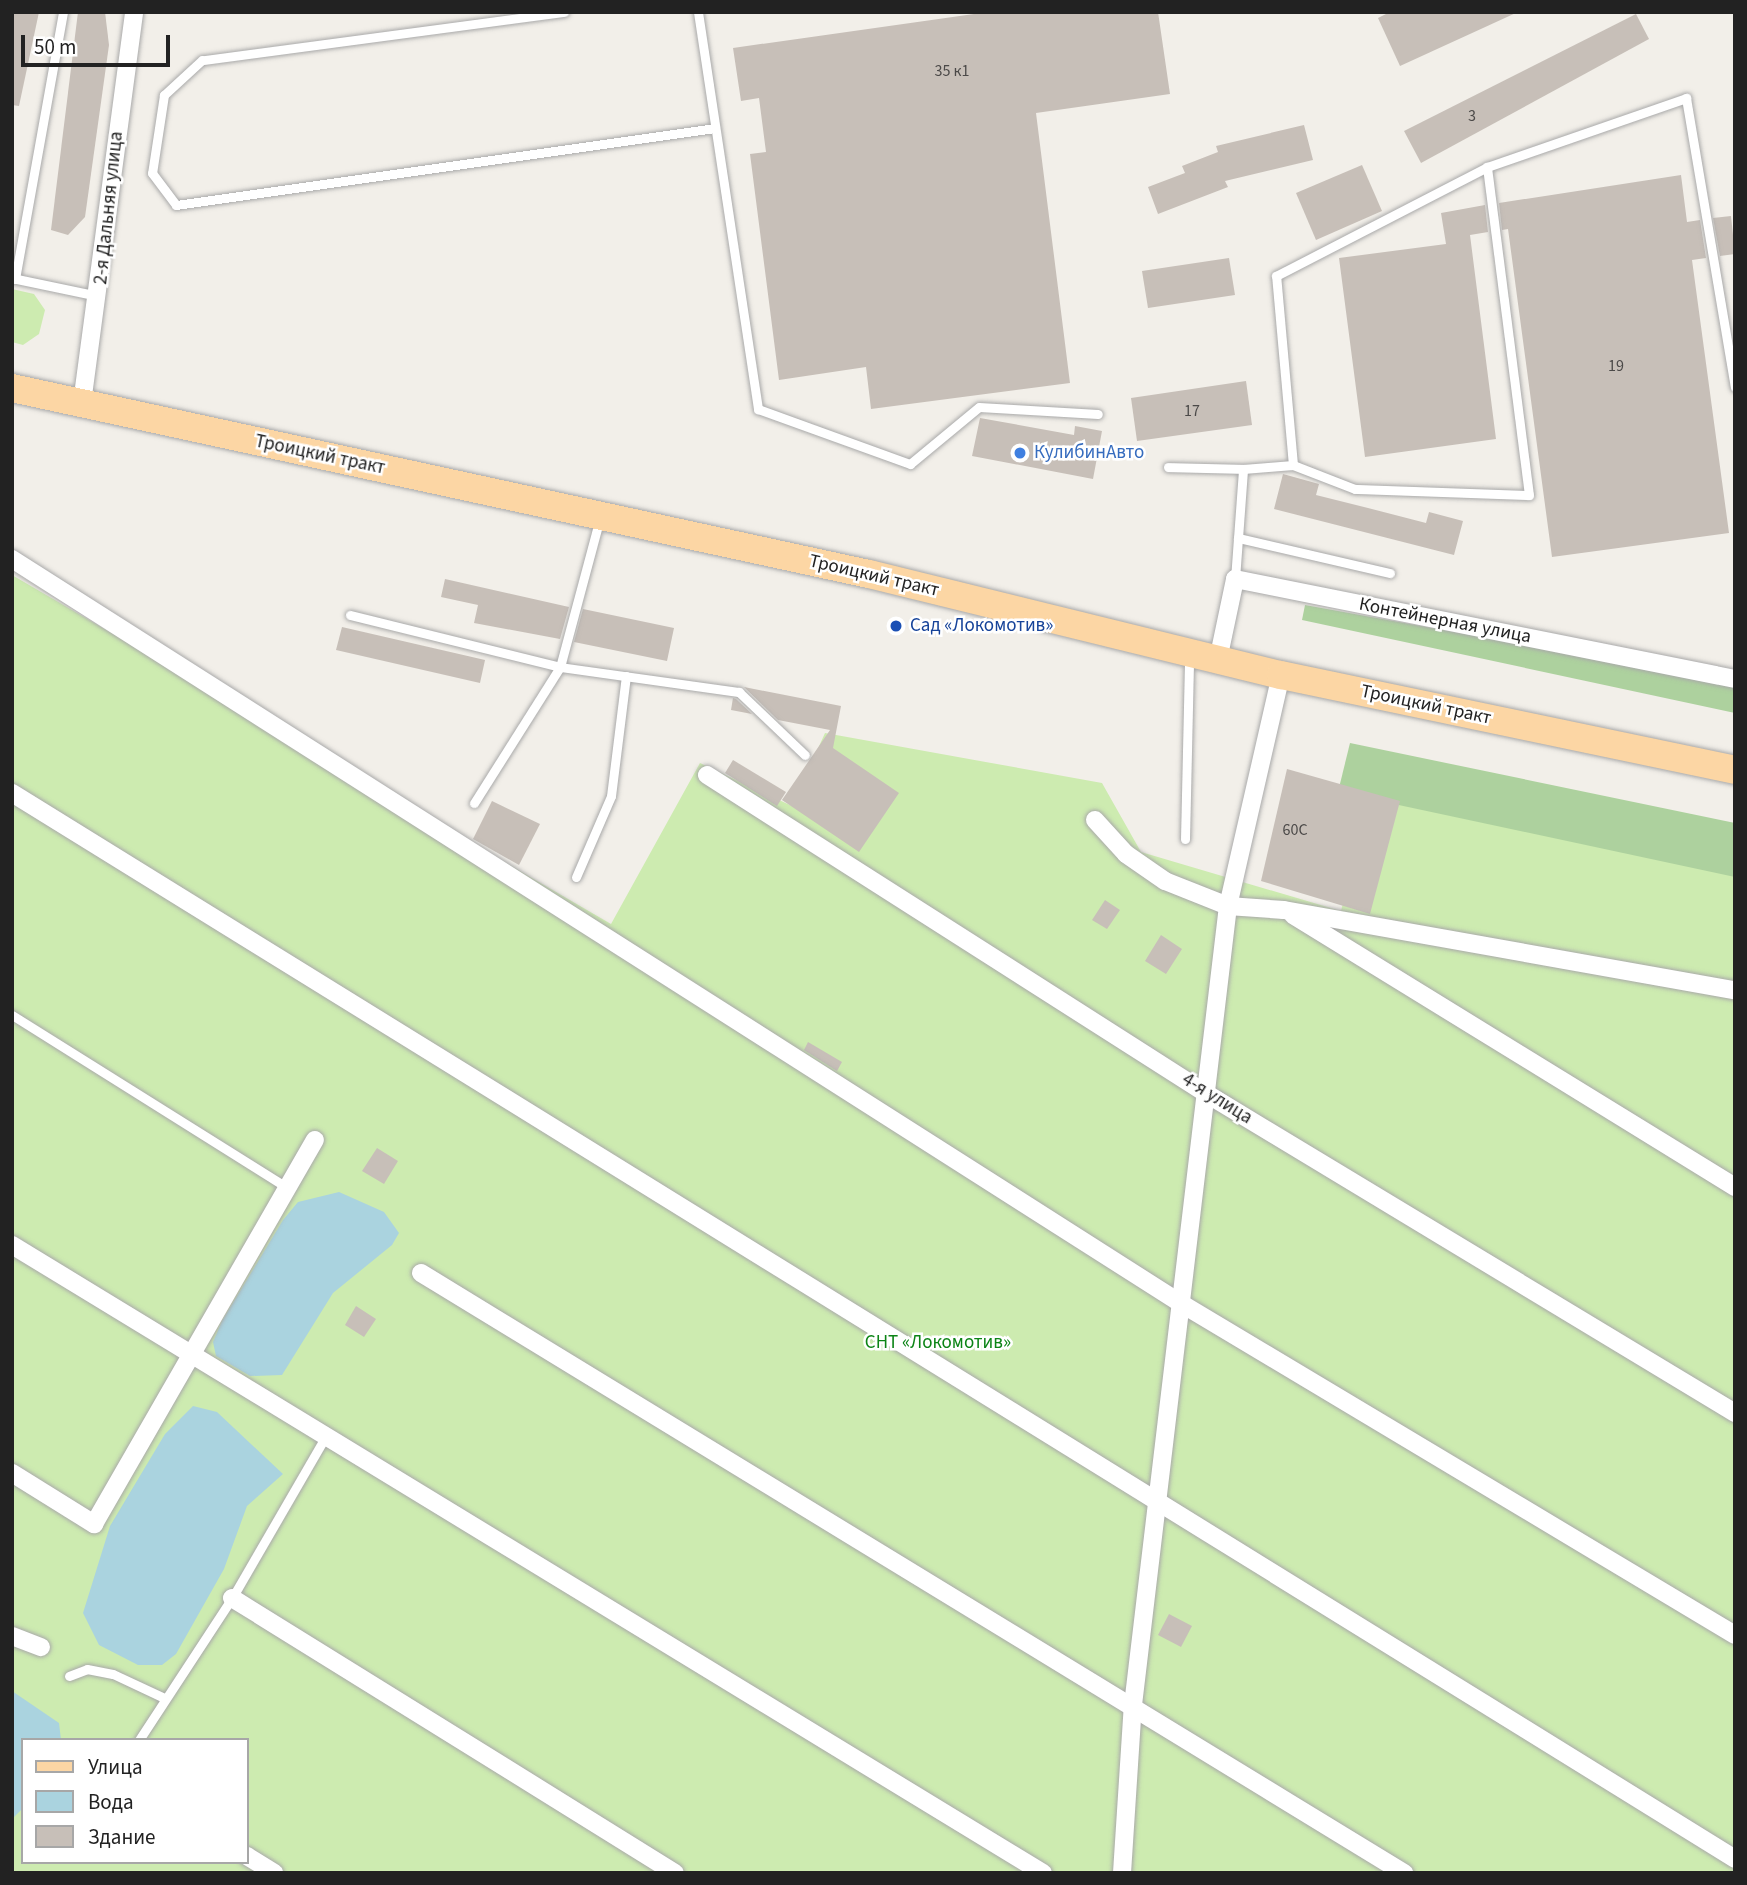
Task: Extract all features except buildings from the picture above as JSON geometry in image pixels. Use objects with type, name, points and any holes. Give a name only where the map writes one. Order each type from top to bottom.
[{"type":"main road","name":"Троицкий тракт","points":[[12,388],[601,517],[1281,675],[1735,770]]},
{"type":"street","name":"2-я Дальняя улица","points":[[82,403],[100,296],[134,12]]},
{"type":"street","points":[[12,559],[1182,1304],[1735,1635]]},
{"type":"street","points":[[1218,660],[1235,579]]},
{"type":"street","name":"Контейнерная улица","points":[[1235,579],[1735,679]]},
{"type":"street","points":[[1122,1873],[1133,1705],[1228,906],[1281,675]]},
{"type":"street","name":"4-я улица","points":[[707,775],[1207,1094],[1735,1413]]},
{"type":"street","points":[[12,793],[1158,1505],[1735,1859]]},
{"type":"street","points":[[1095,820],[1126,854],[1165,881],[1228,906],[1284,910],[1735,990]]},
{"type":"street","points":[[1284,910],[1735,1187]]},
{"type":"street","points":[[12,1473],[94,1524],[193,1356],[285,1186],[315,1140]]},
{"type":"street","points":[[12,1245],[1044,1873]]},
{"type":"street","points":[[421,1273],[1133,1705],[1404,1873]]},
{"type":"street","points":[[232,1598],[675,1873]]},
{"type":"street","points":[[12,1636],[41,1647]]},
{"type":"street","points":[[248,1857],[274,1873]]},
{"type":"lane","points":[[63,12],[14,279],[100,296]]},
{"type":"lane","points":[[564,12],[202,60],[164,95],[152,173],[176,205],[715,128]]},
{"type":"lane","points":[[698,12],[758,409],[910,464],[979,407],[1098,414]]},
{"type":"lane","points":[[1293,465],[1276,276],[1487,167],[1686,98],[1735,387]]},
{"type":"lane","points":[[1168,467],[1243,470],[1293,465],[1355,489],[1529,495],[1487,167]]},
{"type":"lane","points":[[1235,579],[1243,470]]},
{"type":"lane","points":[[474,803],[559,667],[601,517]]},
{"type":"lane","points":[[1238,538],[1390,573]]},
{"type":"lane","points":[[350,615],[559,667],[739,692],[805,755]]},
{"type":"lane","points":[[1185,839],[1189,653]]},
{"type":"lane","points":[[576,877],[611,796],[626,676]]},
{"type":"lane","points":[[12,1015],[285,1186]]},
{"type":"lane","points":[[140,1738],[162,1697],[232,1598],[326,1436]]},
{"type":"lane","points":[[69,1676],[88,1669],[113,1674],[162,1697]]},
{"type":"green space","points":[[12,289],[34,294],[45,310],[39,334],[23,345],[12,342]]},
{"type":"green space","name":"СНТ «Локомотив»","points":[[12,575],[611,924],[700,763],[792,806],[825,733],[1102,783],[1141,852],[1341,911],[1372,786],[1735,865],[1735,1873],[12,1873]]},
{"type":"green space","points":[[1305,605],[1735,683],[1735,713],[1302,620]]},
{"type":"green space","points":[[1350,743],[1735,823],[1735,877],[1338,792]]},
{"type":"water","points":[[339,1192],[384,1212],[399,1233],[392,1245],[333,1293],[282,1375],[250,1376],[216,1356],[213,1342],[222,1321],[283,1220],[298,1202]]},
{"type":"water","points":[[193,1406],[217,1412],[283,1474],[247,1506],[224,1569],[176,1654],[162,1665],[138,1665],[99,1645],[83,1613],[110,1526],[165,1434]]},
{"type":"water","points":[[12,1691],[59,1723],[61,1738],[21,1738],[21,1810],[12,1819]]},
{"type":"place","name":"КулибинАвто","points":[[1020,453]]},
{"type":"place","name":"Сад «Локомотив»","points":[[896,626]]}]
